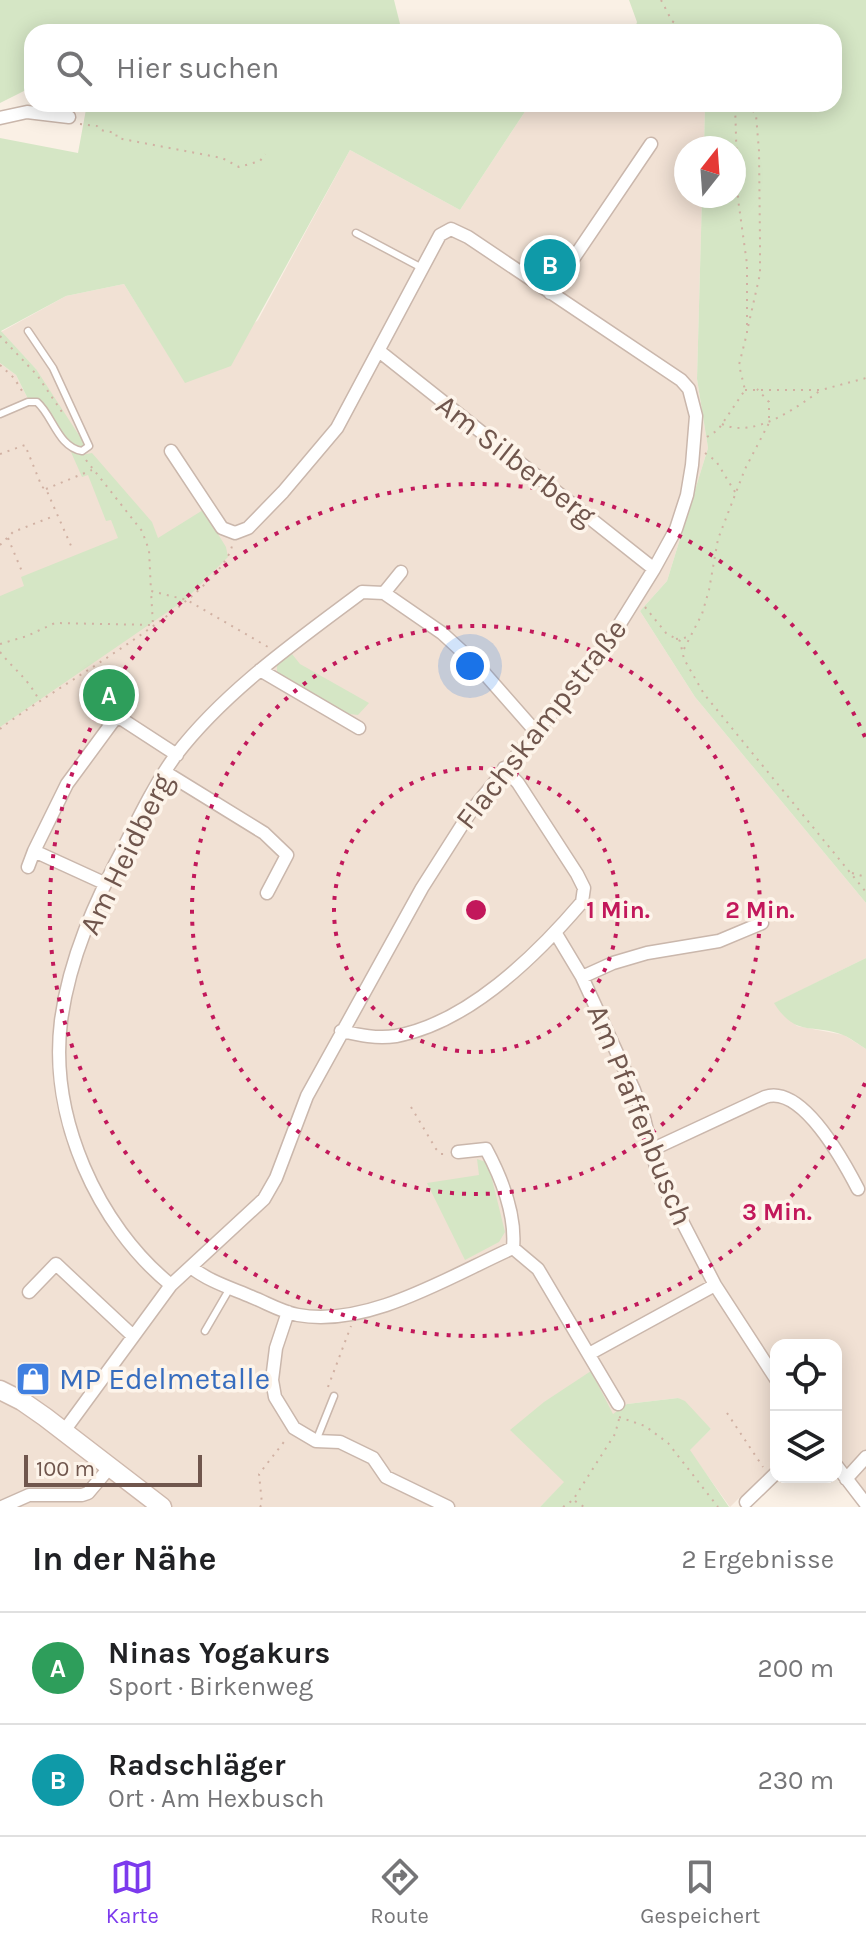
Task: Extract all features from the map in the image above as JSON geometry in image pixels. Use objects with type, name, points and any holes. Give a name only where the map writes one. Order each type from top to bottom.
[{"type":"street","points":[[0,118],[27,112],[69,120]]},
{"type":"street","points":[[550,293],[651,144]]},
{"type":"street","name":"Flachskampstraße","points":[[64,1431],[171,1285],[264,1199],[276,1178],[307,1096],[429,876],[471,811],[603,651],[637,597],[676,529],[683,507],[695,443],[694,403],[689,389],[681,380],[468,237],[451,229],[440,235],[337,428],[283,492],[248,528],[235,533]]},
{"type":"street","name":"Am Silberberg","points":[[379,351],[654,569]]},
{"type":"street","points":[[171,451],[214,520],[228,532],[235,533]]},
{"type":"street","points":[[401,572],[384,593],[442,633],[507,696],[536,732]]},
{"type":"street","name":"Am Heidberg","points":[[171,1285],[117,1230],[83,1166],[62,1083],[62,1021],[70,980],[104,883],[177,755],[279,654],[362,592],[384,593]]},
{"type":"street","points":[[260,670],[359,728]]},
{"type":"street","points":[[28,867],[67,784],[117,716],[177,755]]},
{"type":"street","points":[[341,1031],[367,1036],[396,1036],[465,1007],[502,983],[582,902],[584,888],[518,783],[504,768]]},
{"type":"street","points":[[165,772],[264,833],[287,855],[267,893]]},
{"type":"street","points":[[34,851],[104,883]]},
{"type":"street","points":[[582,977],[647,953],[719,941],[762,923]]},
{"type":"street","name":"Am Pfaffenbusch","points":[[555,932],[582,977],[634,1090],[658,1175],[715,1285],[770,1370]]},
{"type":"street","points":[[651,1150],[777,1094],[789,1099],[815,1122],[839,1153],[858,1189]]},
{"type":"street","points":[[458,1152],[486,1149],[498,1171],[514,1232],[513,1248]]},
{"type":"street","points":[[191,1267],[230,1288],[288,1312],[314,1317],[356,1314],[405,1297],[513,1248]]},
{"type":"street","points":[[513,1248],[538,1269],[618,1404]]},
{"type":"street","points":[[29,1292],[56,1264],[133,1336]]},
{"type":"street","points":[[589,1354],[715,1285]]},
{"type":"street","points":[[288,1312],[276,1348],[272,1380],[279,1406],[294,1428],[316,1441],[340,1442],[373,1458],[386,1477],[448,1507]]},
{"type":"street","points":[[0,1390],[22,1401],[64,1431],[162,1507]]},
{"type":"street","points":[[846,1479],[866,1457]]},
{"type":"street","points":[[2,1507],[29,1495],[88,1493],[110,1467]]},
{"type":"street","points":[[842,1473],[866,1504]]},
{"type":"street","points":[[746,1502],[770,1479]]},
{"type":"lane","points":[[356,233],[422,268]]},
{"type":"lane","points":[[0,414],[28,402],[40,405],[67,444],[82,451],[88,448],[89,443],[53,368],[28,331]]},
{"type":"lane","points":[[205,1331],[230,1288]]},
{"type":"lane","points":[[316,1441],[334,1396]]},
{"type":"path","points":[[661,0],[676,24]]},
{"type":"path","points":[[735,112],[738,199],[747,264],[747,333]]},
{"type":"path","points":[[736,493],[716,461],[695,443],[711,436],[745,390],[739,365],[760,274],[759,151],[754,112]]},
{"type":"path","points":[[69,120],[116,133],[117,138],[222,158],[239,167],[260,161],[265,154]]},
{"type":"path","points":[[0,336],[37,375],[63,415]]},
{"type":"path","points":[[0,365],[14,378],[28,402]]},
{"type":"path","points":[[745,390],[821,390],[866,378]]},
{"type":"path","points":[[683,650],[706,602],[718,539],[769,423],[769,402],[757,389]]},
{"type":"path","points":[[721,424],[730,428],[769,423],[821,390]]},
{"type":"path","points":[[0,454],[25,445],[72,548]]},
{"type":"path","points":[[82,451],[93,470],[142,531],[149,550],[153,625]]},
{"type":"path","points":[[46,489],[93,470]]},
{"type":"path","points":[[0,545],[13,532],[56,515]]},
{"type":"path","points":[[0,729],[73,682],[187,600],[229,557],[235,533]]},
{"type":"path","points":[[8,537],[23,574]]},
{"type":"path","points":[[151,591],[187,600],[279,654]]},
{"type":"path","points":[[637,597],[666,633],[676,639],[704,694],[866,892]]},
{"type":"path","points":[[0,644],[55,623],[153,625]]},
{"type":"path","points":[[676,639],[691,637]]},
{"type":"path","points":[[0,652],[12,667],[28,678],[39,702]]},
{"type":"path","points":[[850,872],[866,877]]},
{"type":"path","points":[[411,1107],[441,1154],[458,1152]]},
{"type":"path","points":[[325,1394],[356,1314]]},
{"type":"path","points":[[563,1507],[573,1500],[615,1434],[620,1418],[618,1404]]},
{"type":"path","points":[[727,1413],[770,1470]]},
{"type":"path","points":[[620,1418],[645,1426],[668,1443],[718,1507]]},
{"type":"path","points":[[260,1507],[259,1474],[294,1428]]},
{"type":"path","points":[[573,1500],[584,1507]]},
{"type":"shaded area","points":[[525,112],[705,112],[704,136],[674,136],[674,208],[702,208],[697,379],[708,448],[667,581],[640,611],[695,697],[866,903],[866,958],[775,1003],[797,1026],[844,1035],[866,1049],[866,1501],[842,1468],[842,1339],[770,1339],[770,1475],[744,1499],[741,1496],[730,1507],[689,1450],[711,1429],[678,1398],[627,1404],[609,1437],[540,1507],[171,1507],[0,1380],[0,363],[16,375],[28,399],[36,369],[1,332],[66,296],[124,284],[185,382],[258,320],[350,150],[460,210]]},
{"type":"shaded area","points":[[0,1396],[21,1405],[156,1507],[0,1507]]},
{"type":"green space","points":[[0,0],[394,0],[400,24],[24,24],[24,91],[0,103]]},
{"type":"green space","points":[[629,0],[866,0],[866,903],[695,697],[640,611],[667,581],[708,448],[697,379],[702,208],[746,208],[746,136],[704,136],[705,112],[842,112],[842,24],[636,24]]},
{"type":"green space","points":[[86,112],[525,112],[460,210],[350,150],[231,366],[185,383],[124,284],[66,296],[1,331],[36,369],[86,446],[77,448],[70,445],[41,403],[28,399],[16,375],[0,363],[0,138],[78,153]]},
{"type":"green space","points":[[71,452],[81,455],[92,453],[152,522],[158,538],[203,510],[226,547],[228,557],[185,600],[0,727],[0,596],[24,586],[21,577],[118,538],[111,520],[106,521],[88,475],[82,477]]},
{"type":"green space","points":[[292,654],[300,664],[369,703],[358,715],[341,713],[277,676],[277,665]]},
{"type":"green space","points":[[866,958],[866,1049],[843,1035],[797,1025],[782,1014],[774,1003]]},
{"type":"green space","points":[[477,1159],[486,1162],[490,1171],[505,1232],[499,1242],[465,1260],[427,1183],[479,1175]]},
{"type":"green space","points":[[591,1371],[613,1414],[627,1404],[678,1398],[685,1401],[711,1429],[690,1450],[729,1507],[540,1507],[564,1482],[510,1430],[544,1402]]},
{"type":"place","name":"Radschläger","points":[[550,265]]},
{"type":"place","name":"Ninas Yogakurs","points":[[109,695]]},
{"type":"place","name":"MP Edelmetalle","points":[[33,1379]]}]
